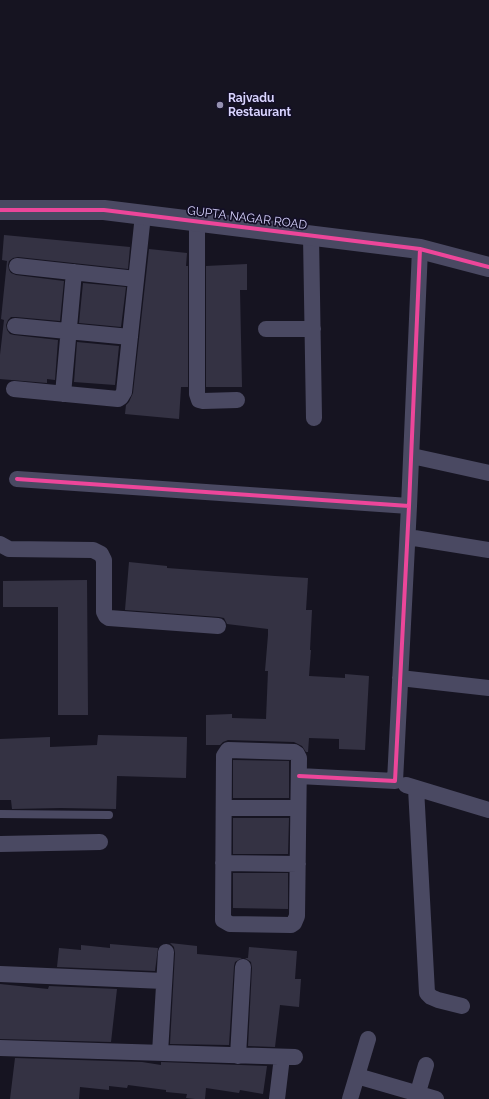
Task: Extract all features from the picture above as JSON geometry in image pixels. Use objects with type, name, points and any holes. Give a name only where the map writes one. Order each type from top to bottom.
[{"type":"street","name":"GUPTA NAGAR ROAD","points":[[0,210],[104,210],[420,249],[489,267]]},
{"type":"street","points":[[14,389],[118,399],[122,397],[124,392],[143,215]]},
{"type":"street","points":[[197,222],[197,394],[199,400],[203,401],[237,400]]},
{"type":"street","points":[[311,236],[314,418]]},
{"type":"street","points":[[395,781],[412,456],[420,249]]},
{"type":"street","points":[[17,266],[136,279]]},
{"type":"street","points":[[63,394],[74,272]]},
{"type":"street","points":[[15,326],[130,337]]},
{"type":"street","points":[[266,329],[313,329]]},
{"type":"street","points":[[412,456],[489,473]]},
{"type":"street","points":[[17,479],[409,506]]},
{"type":"street","points":[[408,537],[489,550]]},
{"type":"street","points":[[0,544],[9,548],[93,550],[101,554],[104,560],[104,612],[106,616],[110,618],[218,626]]},
{"type":"street","points":[[400,678],[489,688]]},
{"type":"street","points":[[228,750],[294,752],[297,754],[299,758],[297,916],[291,925],[230,924],[223,920],[224,808],[224,756],[228,750]]},
{"type":"street","points":[[299,776],[395,781],[489,810]]},
{"type":"street","points":[[416,788],[427,993],[438,1000],[462,1006]]},
{"type":"street","points":[[224,808],[298,808]]},
{"type":"street","points":[[0,844],[100,842]]},
{"type":"street","points":[[223,863],[298,864]]},
{"type":"street","points":[[160,1053],[166,952]]},
{"type":"street","points":[[238,1056],[243,967]]},
{"type":"street","points":[[0,974],[164,981]]},
{"type":"street","points":[[350,1099],[368,1039]]},
{"type":"street","points":[[0,1048],[288,1057],[277,1099]]},
{"type":"street","points":[[416,1096],[426,1065]]},
{"type":"street","points":[[357,1076],[416,1096],[436,1099]]},
{"type":"lane","points":[[0,814],[109,815]]},
{"type":"building","points":[[4,235],[130,247],[128,269],[18,257],[9,261],[9,270],[11,273],[16,275],[64,281],[60,321],[11,317],[6,325],[10,334],[58,340],[55,380],[47,379],[47,383],[0,379],[0,355],[4,320],[1,319],[7,261],[2,260]]},
{"type":"building","points":[[149,249],[187,253],[188,387],[181,387],[179,419],[125,414],[126,405],[133,393]]},
{"type":"building","points":[[247,264],[247,290],[240,290],[242,387],[206,387],[206,266]]},
{"type":"building","points":[[83,283],[126,287],[121,327],[79,323]]},
{"type":"building","points":[[77,342],[119,346],[115,385],[74,382]]},
{"type":"building","points":[[129,562],[167,566],[167,568],[308,578],[306,610],[312,610],[309,676],[345,678],[345,674],[369,676],[365,750],[339,749],[339,739],[309,738],[308,752],[306,752],[302,746],[294,742],[228,740],[220,745],[206,745],[206,715],[232,714],[232,718],[266,719],[268,671],[265,671],[268,629],[227,624],[224,618],[219,617],[125,610]]},
{"type":"building","points":[[87,580],[88,715],[58,715],[58,607],[3,607],[3,581]]},
{"type":"building","points":[[98,735],[187,737],[186,778],[117,776],[116,809],[12,809],[11,800],[0,800],[0,739],[50,737],[50,747],[97,745]]},
{"type":"building","points":[[233,760],[289,761],[289,798],[233,798]]},
{"type":"building","points":[[233,818],[289,818],[288,854],[233,854]]},
{"type":"building","points":[[233,873],[288,873],[288,909],[233,908]]},
{"type":"building","points":[[170,943],[197,946],[197,954],[242,958],[235,962],[234,966],[229,1045],[170,1044],[175,953],[174,947]]},
{"type":"building","points":[[110,944],[158,948],[155,971],[57,967],[59,948],[81,950],[81,945],[110,948]]},
{"type":"building","points":[[249,947],[297,951],[295,979],[301,979],[299,1007],[280,1005],[275,1047],[248,1046],[252,968],[251,962],[245,958],[248,958]]},
{"type":"building","points":[[0,984],[48,989],[49,986],[117,989],[111,1042],[0,1039]]},
{"type":"building","points":[[15,1058],[142,1062],[161,1065],[161,1062],[267,1066],[263,1094],[240,1090],[239,1093],[206,1088],[205,1099],[195,1099],[186,1098],[187,1094],[128,1085],[127,1088],[109,1086],[109,1090],[80,1087],[79,1099],[10,1099]]},
{"type":"cycle path","points":[[0,210],[104,210],[420,249],[489,267]]},
{"type":"cycle path","points":[[299,776],[395,781],[420,249]]},
{"type":"cycle path","points":[[17,479],[409,506]]},
{"type":"place","name":"Rajvadu Restaurant","points":[[220,105]]}]
